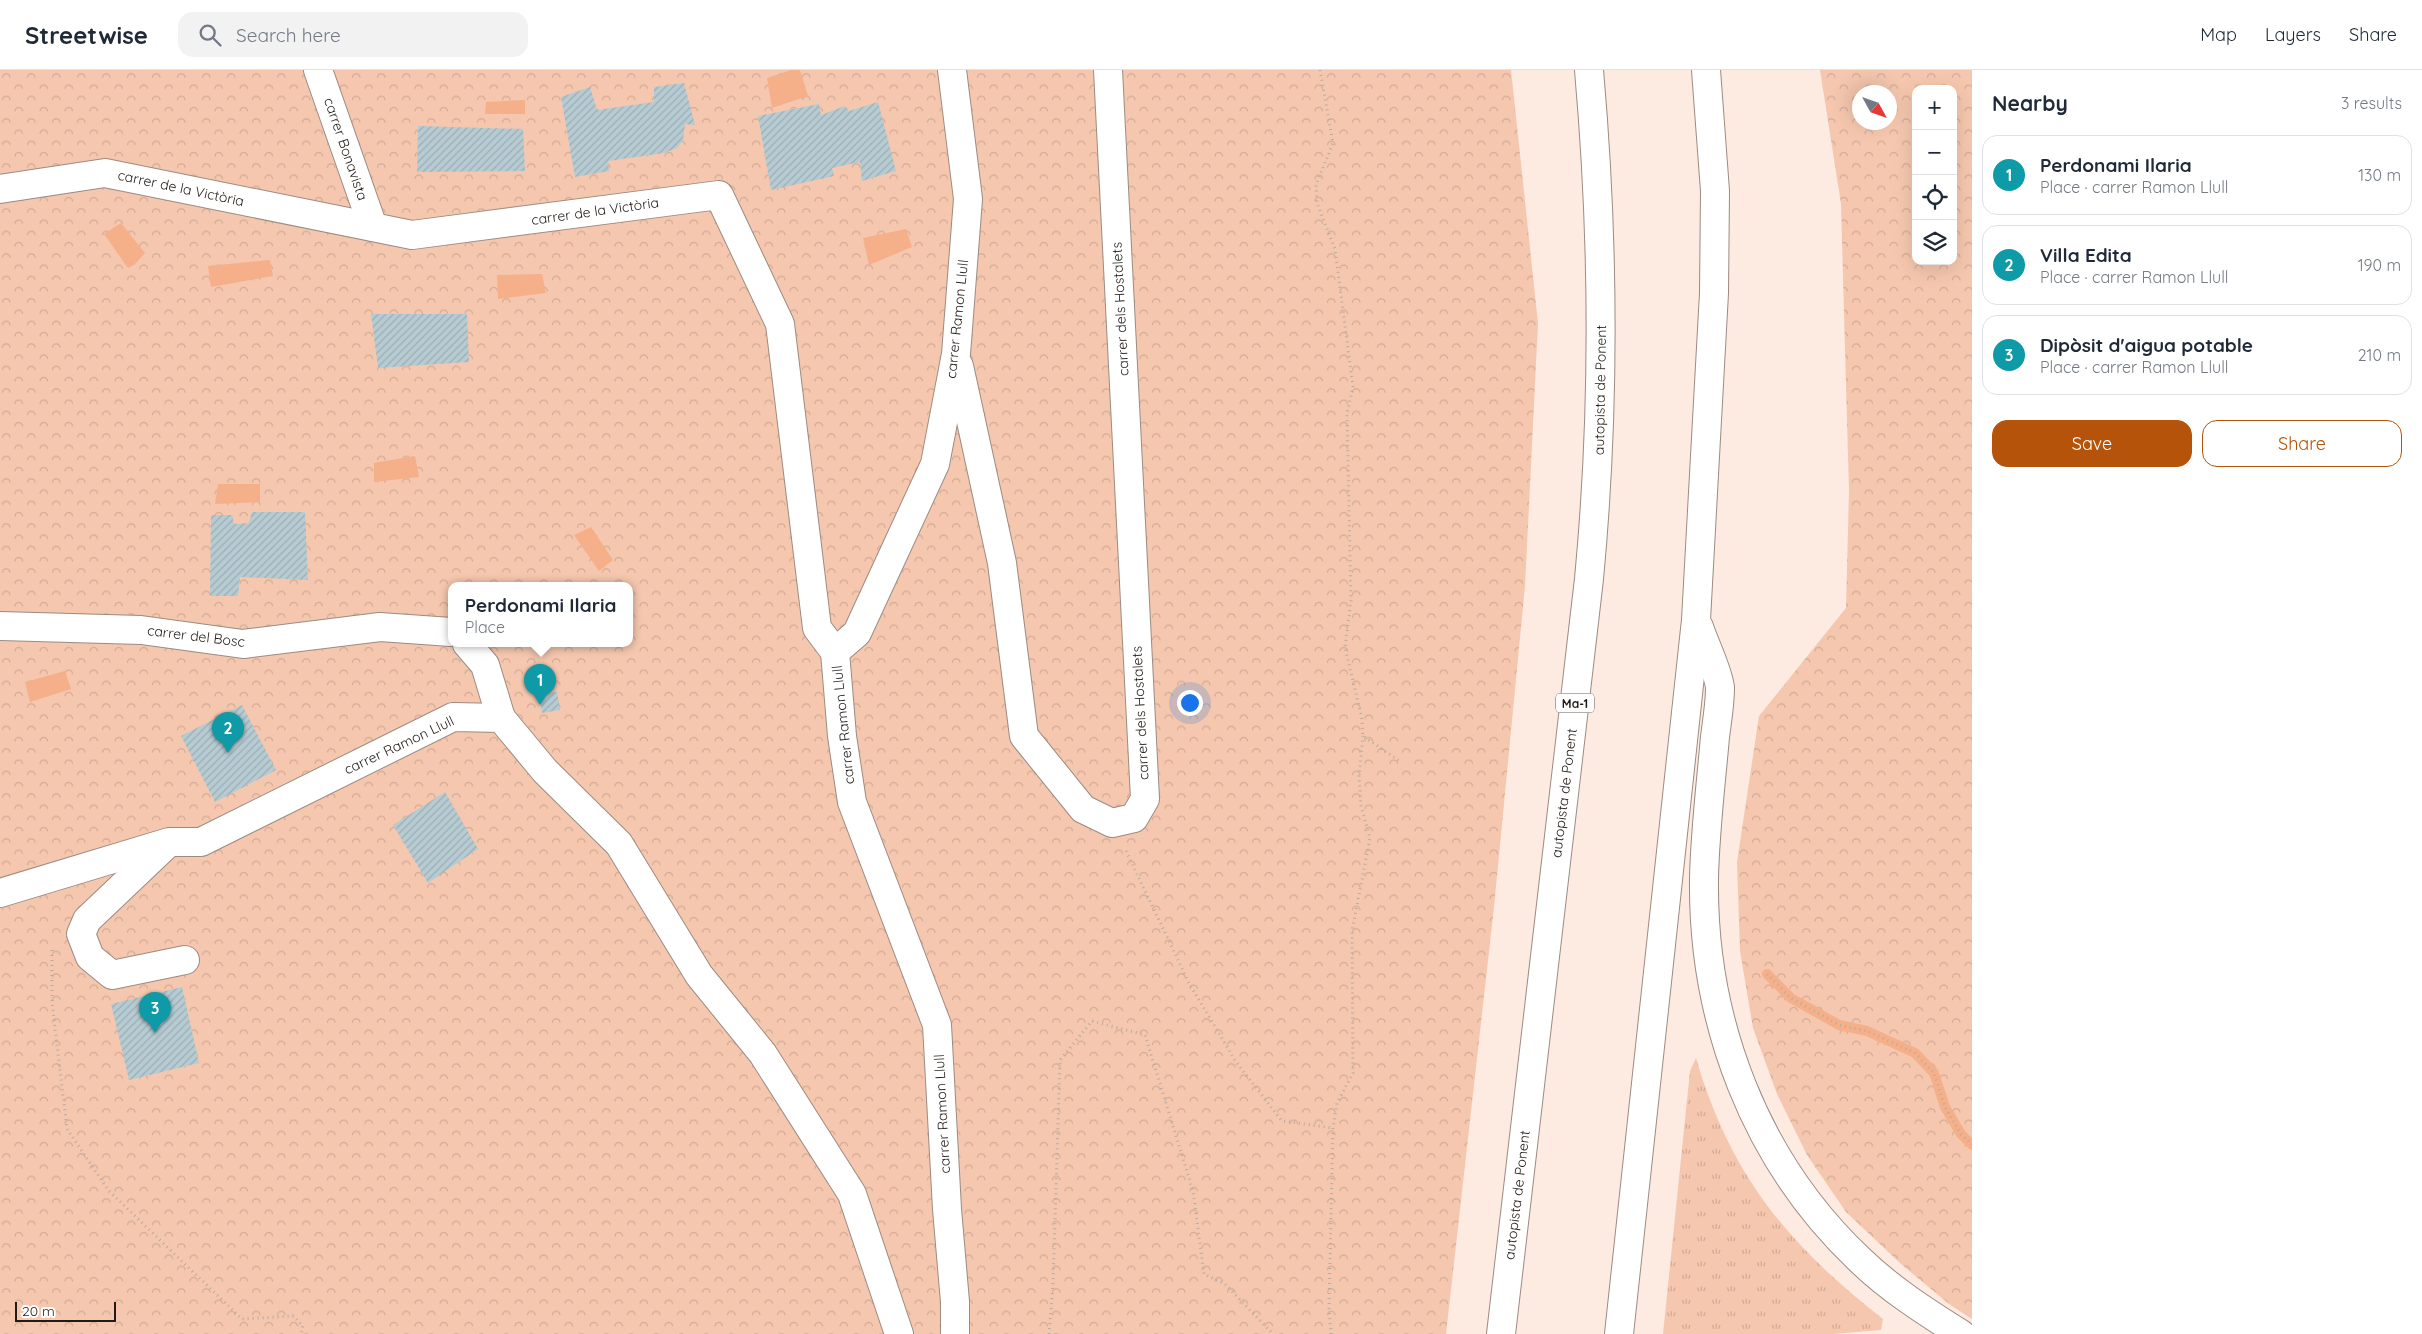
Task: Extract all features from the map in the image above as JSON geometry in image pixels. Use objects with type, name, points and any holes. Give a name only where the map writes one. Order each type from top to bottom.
[{"type":"main road","name":"carrer Bonavista","points":[[318,70],[373,227]]},
{"type":"main road","name":"carrer Ramon Llull","points":[[952,70],[968,198],[956,354],[935,464],[857,633],[835,652],[842,736],[852,802],[937,1025],[947,1209],[956,1302],[955,1334]]},
{"type":"main road","name":"carrer dels Hostalets","points":[[1108,70],[1145,798],[1134,818],[1112,823]]},
{"type":"main road","name":"autopista de Ponent","points":[[1501,1334],[1586,609],[1598,485],[1600,283],[1596,146],[1589,70]]},
{"type":"main road","points":[[1619,1334],[1696,620],[1714,293],[1715,191],[1706,70]]},
{"type":"main road","name":"carrer de la Victòria","points":[[0,189],[104,172],[412,235],[719,195],[780,324],[817,628],[835,652]]},
{"type":"main road","points":[[956,354],[1002,563],[1024,736],[1083,808],[1112,823]]},
{"type":"main road","points":[[1696,620],[1720,687],[1707,838],[1706,942],[1716,1003],[1734,1069],[1774,1154],[1826,1226],[1862,1262],[1887,1283],[1961,1334]]},
{"type":"main road","name":"carrer del Bosc","points":[[0,626],[141,630],[243,644],[380,627],[448,632]]},
{"type":"main road","points":[[470,647],[485,665],[501,718],[544,772],[619,844],[699,975],[763,1054],[852,1194],[899,1334]]},
{"type":"main road","name":"carrer Ramon Llull","points":[[0,893],[168,842],[201,842],[453,717],[501,718]]},
{"type":"main road","points":[[168,842],[87,920],[81,934],[90,957],[112,975],[185,960]]},
{"type":"path","points":[[1320,70],[1333,142],[1316,185],[1316,203],[1335,249],[1353,387],[1347,413],[1351,601],[1345,647],[1362,719],[1363,736],[1359,783],[1361,806],[1370,838],[1352,931],[1353,1073],[1337,1103],[1333,1128],[1329,1308],[1331,1334]]},
{"type":"path","points":[[1363,736],[1400,762]]},
{"type":"path","points":[[1112,823],[1189,983],[1236,1062],[1282,1121],[1333,1128]]},
{"type":"path","points":[[52,944],[52,1002],[66,1129],[109,1190],[242,1318],[293,1316],[303,1326],[301,1334]]},
{"type":"path","points":[[1767,974],[1791,998],[1839,1025],[1867,1031],[1916,1053],[1934,1073],[1945,1106],[1961,1134],[1972,1145]]},
{"type":"path","points":[[1049,1334],[1053,1284],[1060,1060],[1092,1021],[1145,1035],[1193,1191],[1204,1274],[1224,1284],[1273,1334]]},
{"type":"green space","points":[[0,70],[1511,70],[1538,323],[1525,586],[1494,907],[1446,1334],[0,1334]]},
{"type":"green space","points":[[1820,70],[1972,70],[1972,1319],[1949,1304],[1901,1264],[1846,1212],[1807,1155],[1777,1094],[1753,1028],[1740,951],[1737,862],[1759,716],[1846,608],[1849,491],[1841,204]]},
{"type":"green space","points":[[1696,1058],[1710,1100],[1726,1138],[1745,1172],[1767,1205],[1791,1235],[1818,1263],[1883,1319],[1881,1330],[1833,1334],[1663,1334],[1690,1071]]},
{"type":"shaded area","points":[[791,70],[800,70],[808,96],[772,108],[767,78]]},
{"type":"shaded area","points":[[525,100],[525,114],[485,114],[486,102]]},
{"type":"shaded area","points":[[121,223],[145,253],[134,265],[128,268],[104,234]]},
{"type":"shaded area","points":[[906,229],[912,247],[869,265],[863,238]]},
{"type":"shaded area","points":[[270,260],[273,276],[211,287],[208,266]]},
{"type":"shaded area","points":[[542,274],[546,293],[498,299],[497,275]]},
{"type":"shaded area","points":[[415,456],[419,477],[374,482],[374,463]]},
{"type":"shaded area","points":[[218,484],[260,484],[260,502],[215,504]]},
{"type":"shaded area","points":[[591,527],[613,560],[599,571],[574,535]]},
{"type":"shaded area","points":[[65,671],[71,689],[30,702],[25,682]]},
{"type":"building","points":[[684,83],[695,125],[685,124],[683,140],[677,148],[664,153],[608,161],[609,171],[575,177],[561,97],[590,87],[597,110],[654,102],[654,87]]},
{"type":"building","points":[[878,102],[896,171],[862,181],[860,162],[832,168],[834,176],[771,190],[758,116],[819,104],[821,115],[845,106],[849,111]]},
{"type":"building","points":[[418,126],[523,129],[525,171],[417,172]]},
{"type":"building","points":[[371,314],[467,314],[469,362],[378,368]]},
{"type":"building","points":[[252,512],[305,512],[308,580],[240,577],[238,596],[210,596],[211,515],[232,515],[234,524],[249,523]]},
{"type":"building","points":[[557,692],[560,710],[542,713],[539,694]]},
{"type":"building","points":[[242,705],[276,770],[215,802],[181,736]]},
{"type":"building","points":[[445,792],[478,849],[428,883],[393,825]]},
{"type":"building","points":[[182,987],[199,1063],[129,1080],[111,1004]]},
{"type":"waterway","points":[[1767,974],[1791,998],[1839,1025],[1867,1031],[1915,1053],[1934,1073],[1945,1107],[1961,1134],[1972,1145]]},
{"type":"place","name":"Perdonami Ilaria","points":[[540,705]]},
{"type":"place","name":"Villa Edita","points":[[228,753]]},
{"type":"place","name":"Dipòsit d'aigua potable","points":[[155,1033]]}]
